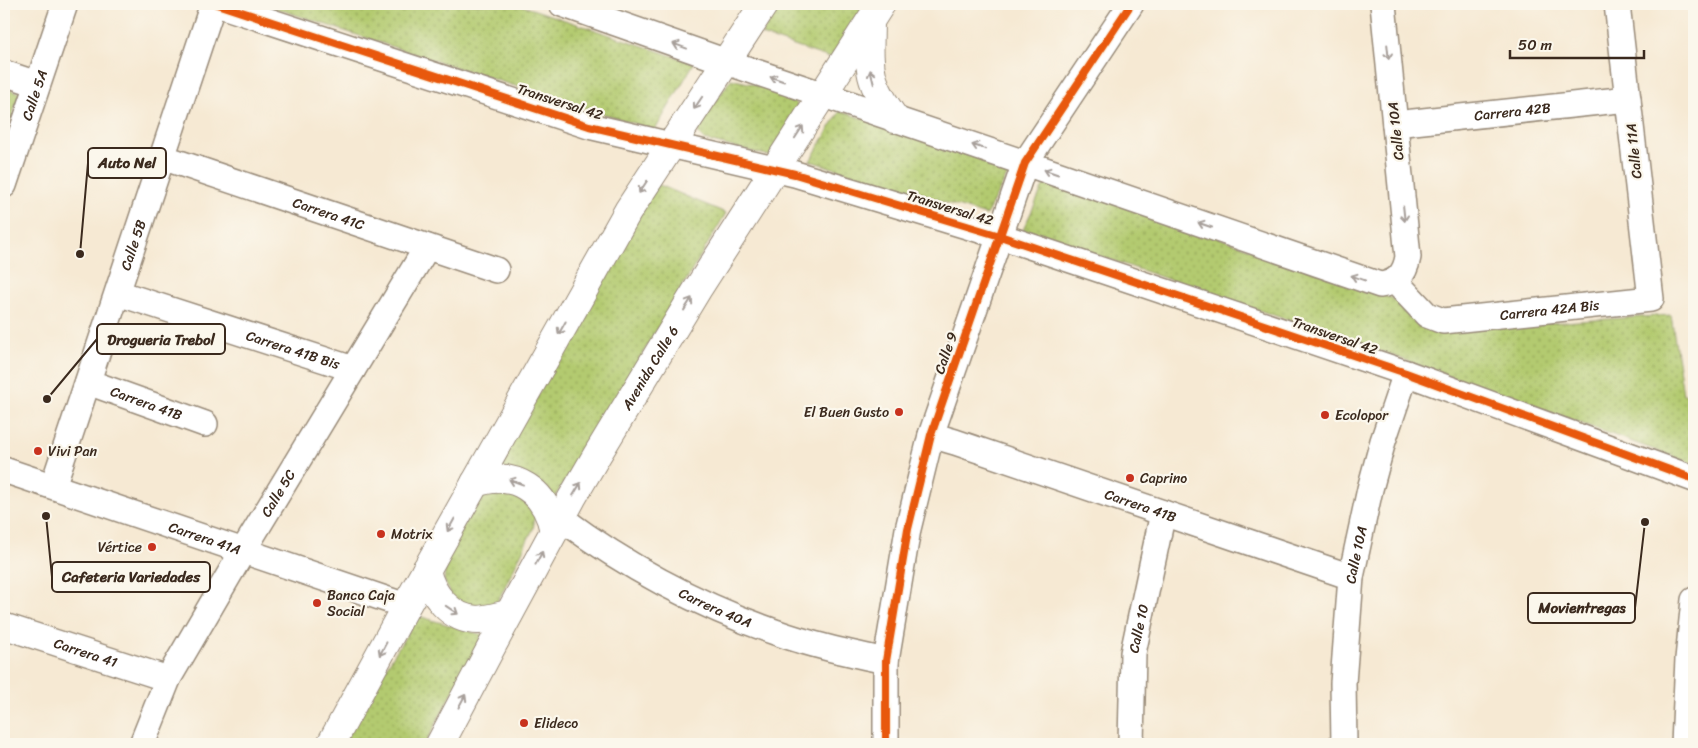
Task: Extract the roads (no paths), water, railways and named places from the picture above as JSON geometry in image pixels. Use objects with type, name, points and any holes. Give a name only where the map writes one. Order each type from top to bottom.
[{"type":"main road","points":[[331,744],[426,570],[628,211],[764,4]]},
{"type":"main road","points":[[875,12],[869,66],[871,76],[883,102],[895,119]]},
{"type":"main road","name":"Avenida Calle 6","points":[[440,744],[557,525],[671,332],[875,12]]},
{"type":"main road","points":[[475,483],[492,478],[501,478],[523,484],[535,492],[545,504],[557,525]]},
{"type":"main road","points":[[426,570],[433,591],[439,600],[457,614],[478,620],[509,614]]},
{"type":"street","name":"Calle 5A","points":[[4,185],[65,4]]},
{"type":"street","name":"Calle 5B","points":[[53,486],[213,4]]},
{"type":"street","name":"Transversal 42","points":[[217,4],[589,126],[795,174],[1000,236],[1406,373],[1694,479]]},
{"type":"street","points":[[562,4],[726,62],[1025,162],[1368,282],[1380,285],[1395,280]]},
{"type":"street","name":"Calle 9","points":[[886,744],[886,661],[908,529],[931,435],[1025,162],[1130,4]]},
{"type":"street","name":"Calle 10A","points":[[1383,4],[1408,258],[1407,267],[1402,275],[1395,280]]},
{"type":"street","name":"Calle 11A","points":[[1617,4],[1651,299]]},
{"type":"street","points":[[4,73],[38,84]]},
{"type":"street","name":"Carrera 42B","points":[[1395,124],[1628,99]]},
{"type":"street","name":"Carrera 41C","points":[[162,157],[496,270]]},
{"type":"street","name":"Calle 5C","points":[[142,744],[168,679],[427,247]]},
{"type":"street","name":"Carrera 42A Bis","points":[[1395,280],[1427,315],[1437,320],[1449,322],[1651,299]]},
{"type":"street","name":"Carrera 41B Bis","points":[[118,293],[353,369]]},
{"type":"street","name":"Calle 10A","points":[[1344,744],[1342,683],[1351,577],[1372,481],[1383,441],[1406,373]]},
{"type":"street","name":"Carrera 41B","points":[[88,382],[205,424]]},
{"type":"street","name":"Carrera 41B","points":[[931,435],[1351,577]]},
{"type":"street","name":"Carrera 41A","points":[[4,470],[406,606]]},
{"type":"street","name":"Calle 10","points":[[1131,744],[1133,654],[1162,513]]},
{"type":"street","name":"Carrera 40A","points":[[557,525],[672,589],[724,613],[776,633],[830,649],[886,661]]},
{"type":"street","points":[[1684,744],[1688,659],[1694,600]]},
{"type":"street","name":"Carrera 41","points":[[4,626],[168,679]]},
{"type":"place","name":"Auto Nel","points":[[80,254]]},
{"type":"place","name":"Drogueria Trebol","points":[[47,399]]},
{"type":"place","name":"El Buen Gusto","points":[[899,412]]},
{"type":"place","name":"Ecolopor","points":[[1325,415]]},
{"type":"place","name":"Vivi Pan","points":[[38,451]]},
{"type":"place","name":"Caprino","points":[[1130,478]]},
{"type":"place","name":"Cafeteria Variedades","points":[[46,516]]},
{"type":"place","name":"Movientregas","points":[[1645,522]]},
{"type":"place","name":"Motrix","points":[[381,534]]},
{"type":"place","name":"Vértice","points":[[152,547]]},
{"type":"place","name":"Banco Caja Social","points":[[317,603]]},
{"type":"place","name":"Elideco","points":[[524,723]]}]
